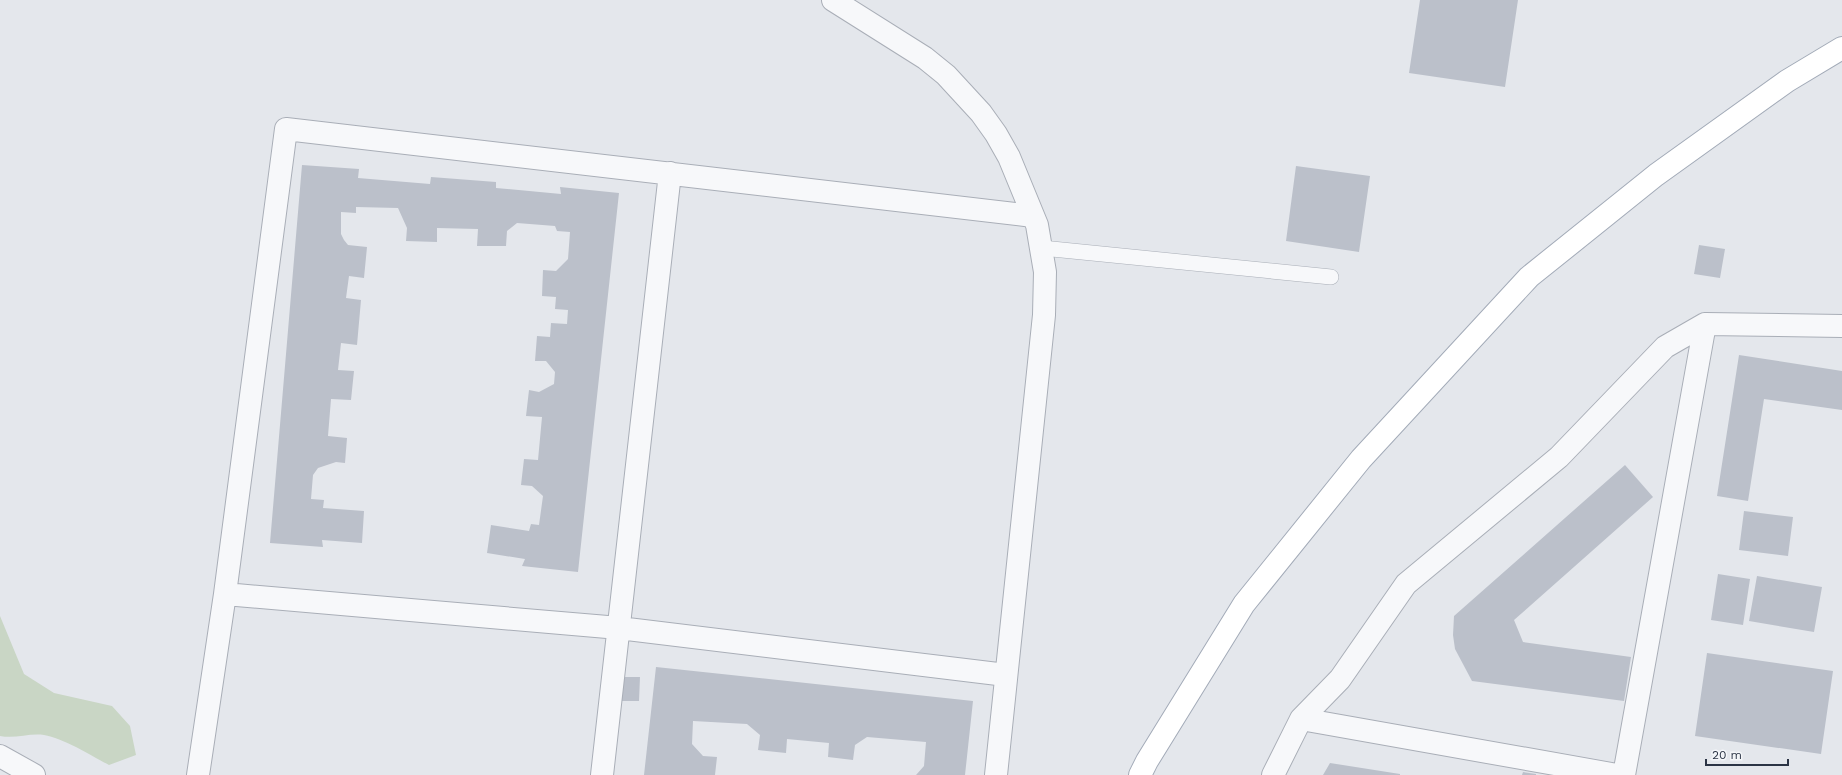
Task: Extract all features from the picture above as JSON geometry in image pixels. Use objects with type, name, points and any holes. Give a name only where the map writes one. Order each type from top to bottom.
[{"type":"main road","points":[[1140,775],[1147,761],[1244,604],[1361,459],[1528,277],[1656,175],[1787,80],[1842,48]]},
{"type":"street","points":[[833,0],[925,58],[965,93],[996,134],[1008,157],[1033,216],[1042,248],[1046,286],[1044,315],[996,775]]},
{"type":"street","points":[[198,775],[225,594],[286,129],[670,172],[1033,216]]},
{"type":"street","points":[[602,775],[670,172]]},
{"type":"street","points":[[1624,775],[1705,324]]},
{"type":"street","points":[[1273,775],[1301,719],[1340,679],[1406,584],[1558,457],[1665,347],[1705,324],[1842,326]]},
{"type":"street","points":[[225,594],[619,628],[1006,675]]},
{"type":"street","points":[[1301,719],[1617,775]]},
{"type":"street","points":[[0,756],[34,775]]},
{"type":"lane","points":[[1042,248],[1331,277]]},
{"type":"green space","points":[[0,616],[24,674],[54,693],[112,706],[130,726],[136,755],[109,765],[52,737],[44,735],[11,737],[0,736]]},
{"type":"building","points":[[1420,0],[1518,0],[1505,87],[1409,73]]},
{"type":"building","points":[[302,165],[359,169],[358,178],[430,184],[431,177],[496,182],[496,188],[561,194],[560,187],[619,193],[578,572],[522,566],[525,559],[487,553],[491,525],[529,531],[531,524],[539,525],[543,496],[532,486],[521,485],[524,459],[538,460],[542,417],[526,416],[529,390],[539,392],[554,384],[555,372],[546,361],[535,361],[537,336],[550,337],[551,323],[567,324],[568,310],[555,309],[556,297],[542,296],[543,270],[556,271],[568,259],[570,232],[557,231],[555,226],[517,223],[507,231],[506,246],[477,246],[478,229],[437,228],[437,242],[406,241],[407,228],[398,208],[356,207],[356,213],[341,212],[341,234],[344,240],[348,245],[367,247],[364,278],[349,276],[346,298],[361,300],[357,345],[341,343],[338,370],[354,371],[351,400],[331,399],[328,436],[347,438],[345,463],[336,462],[318,468],[313,475],[311,499],[324,500],[323,508],[364,511],[362,543],[322,540],[323,547],[270,543]]},
{"type":"building","points":[[1296,166],[1370,176],[1359,252],[1286,241]]},
{"type":"building","points":[[1699,245],[1725,249],[1720,278],[1694,274]]},
{"type":"building","points":[[1739,355],[1842,371],[1842,410],[1764,399],[1748,501],[1717,496]]},
{"type":"building","points":[[1625,465],[1653,497],[1514,620],[1523,642],[1631,657],[1624,701],[1472,681],[1455,649],[1453,635],[1454,616]]},
{"type":"building","points":[[1744,511],[1793,517],[1788,556],[1739,550]]},
{"type":"building","points":[[1718,574],[1750,579],[1743,625],[1711,620]]},
{"type":"building","points":[[1757,576],[1822,587],[1814,632],[1749,621]]},
{"type":"building","points":[[1707,653],[1833,671],[1821,754],[1695,736]]},
{"type":"building","points":[[656,667],[973,701],[965,775],[916,775],[924,766],[926,742],[867,737],[855,745],[853,760],[828,757],[829,743],[787,739],[786,753],[758,750],[760,735],[747,724],[693,721],[692,744],[703,756],[717,757],[715,775],[644,775]]},
{"type":"building","points":[[615,677],[640,677],[639,701],[615,701]]},
{"type":"building","points":[[1330,763],[1400,774],[1400,775],[1323,775]]},
{"type":"building","points":[[1523,772],[1536,774],[1536,775],[1522,775]]}]
